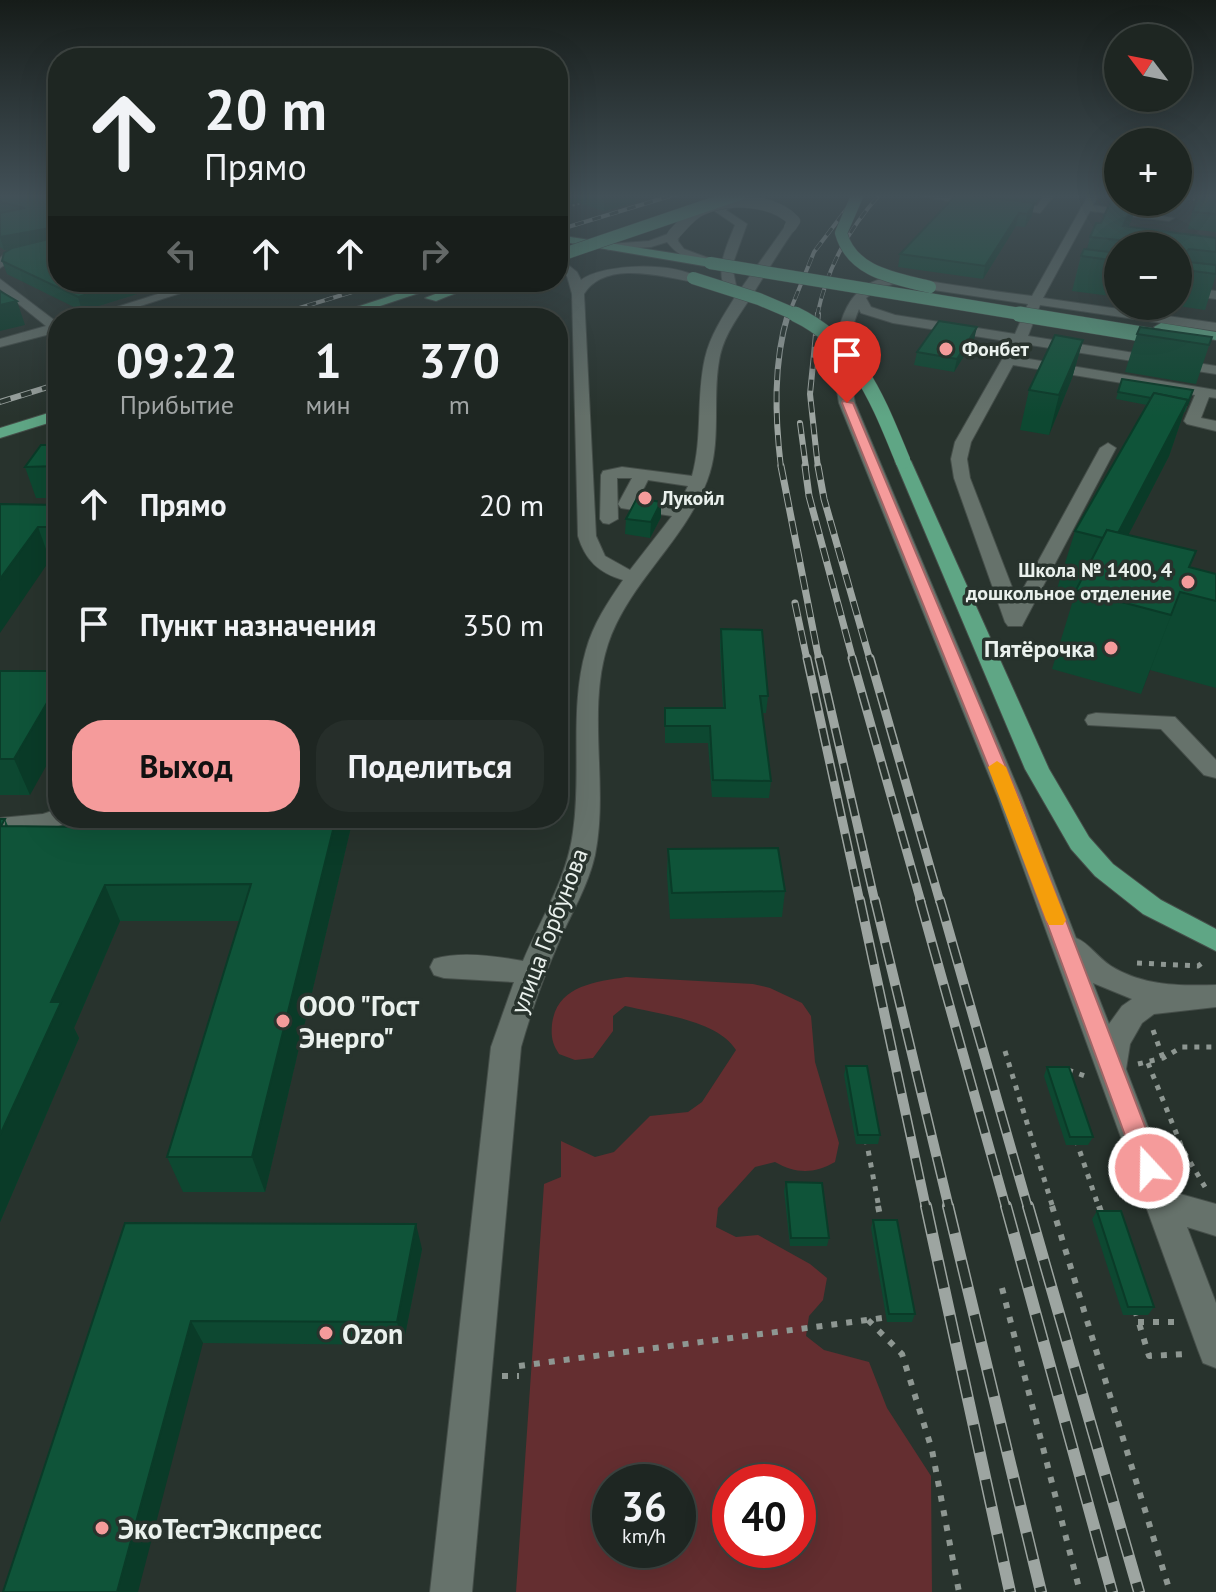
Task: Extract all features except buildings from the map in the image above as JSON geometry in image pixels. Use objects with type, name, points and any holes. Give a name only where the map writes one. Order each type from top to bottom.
[{"type":"main road","points":[[641,268],[693,278],[775,304],[838,342],[856,362],[903,461],[1037,769],[1080,843],[1104,870],[1152,907],[1215,948]]},
{"type":"main road","points":[[745,268],[1160,332],[1216,336]]},
{"type":"main road","points":[[871,268],[986,300],[1160,332],[1189,341]]},
{"type":"main road","points":[[362,308],[414,292]]},
{"type":"main road","points":[[399,308],[447,292]]},
{"type":"main road","points":[[0,416],[48,402]]},
{"type":"main road","points":[[0,433],[48,418]]},
{"type":"street","points":[[568,268],[578,294],[587,536],[591,554],[615,572],[636,578]]},
{"type":"street","points":[[724,268],[724,279],[732,292],[745,296]]},
{"type":"street","name":"улица Горбунова","points":[[451,1592],[506,1047],[531,974],[569,894],[581,858],[586,830],[591,691],[596,648],[613,612],[699,482],[705,461],[707,400],[713,356],[723,330],[764,268]]},
{"type":"street","points":[[1052,268],[1020,339],[963,442],[959,459],[962,478],[1015,622],[1108,448]]},
{"type":"street","points":[[578,294],[582,283],[588,278],[609,271],[648,271],[693,278]]},
{"type":"street","points":[[1201,1352],[1162,1204],[1010,798],[847,403],[840,363],[848,320],[859,298],[872,284],[893,280],[1216,327]]},
{"type":"street","points":[[0,283],[48,320]]},
{"type":"street","points":[[122,308],[176,292]]},
{"type":"street","points":[[1192,292],[1216,295]]},
{"type":"street","points":[[859,298],[866,310],[893,319]]},
{"type":"street","points":[[848,320],[864,317],[893,319],[1216,370]]},
{"type":"street","points":[[0,343],[48,330]]},
{"type":"street","points":[[1189,341],[1216,346]]},
{"type":"street","points":[[1009,360],[1210,393],[1192,421],[1216,426]]},
{"type":"street","points":[[609,519],[609,475],[622,472],[699,482]]},
{"type":"street","points":[[643,474],[627,504],[682,512]]},
{"type":"street","points":[[1096,720],[1167,722],[1212,770],[1216,770]]},
{"type":"street","points":[[0,826],[48,822]]},
{"type":"street","points":[[1061,933],[1084,963],[1101,976],[1141,991],[1179,997]]},
{"type":"street","points":[[444,967],[501,968],[531,974]]},
{"type":"street","points":[[1112,1069],[1119,1028],[1130,1013],[1154,1001],[1216,996]]},
{"type":"street","points":[[1162,1204],[1213,1208]]},
{"type":"path","points":[[1135,963],[1198,966],[1215,948]]},
{"type":"path","points":[[1151,1024],[1163,1058]]},
{"type":"path","points":[[1064,1070],[1075,1070],[1091,1079],[1112,1069],[1163,1058],[1182,1047],[1216,1047]]},
{"type":"path","points":[[1005,1051],[1170,1592]]},
{"type":"path","points":[[1148,1063],[1183,1150],[1213,1208]]},
{"type":"path","points":[[865,1135],[885,1240]]},
{"type":"path","points":[[1075,1135],[1105,1225]]},
{"type":"path","points":[[1002,1288],[1080,1592]]},
{"type":"path","points":[[1131,1300],[1149,1356],[1201,1352]]},
{"type":"path","points":[[519,1366],[899,1315]]},
{"type":"path","points":[[868,1320],[902,1354],[932,1450],[959,1592]]},
{"type":"path","points":[[1138,1322],[1176,1322]]},
{"type":"shaded area","points":[[626,977],[753,984],[770,988],[802,1003],[811,1016],[815,1062],[839,1143],[835,1162],[805,1171],[775,1162],[755,1167],[718,1208],[716,1227],[736,1237],[758,1235],[810,1264],[827,1278],[823,1300],[809,1316],[806,1336],[824,1350],[869,1362],[887,1408],[931,1476],[932,1592],[516,1592],[544,1184],[561,1177],[561,1141],[595,1157],[614,1152],[650,1116],[688,1112],[702,1102],[736,1050],[727,1040],[701,1025],[625,1006],[613,1016],[613,1031],[593,1058],[575,1060],[559,1054],[552,1036],[555,1011],[569,994],[590,984]]},
{"type":"railway","points":[[788,316],[807,268]]},
{"type":"railway","points":[[817,316],[832,268]]},
{"type":"railway","points":[[299,308],[352,292]]},
{"type":"railway","points":[[781,468],[777,390],[780,352],[788,314]]},
{"type":"railway","points":[[818,314],[810,394],[818,468]]},
{"type":"railway","points":[[0,402],[48,387]]},
{"type":"railway","points":[[800,423],[806,468]]},
{"type":"railway","points":[[781,466],[819,660]]},
{"type":"railway","points":[[805,466],[809,496],[853,660]]},
{"type":"railway","points":[[818,466],[824,499],[870,660]]},
{"type":"railway","points":[[795,603],[807,660]]},
{"type":"railway","points":[[807,658],[860,902]]},
{"type":"railway","points":[[819,658],[875,902]]},
{"type":"railway","points":[[852,658],[921,902]]},
{"type":"railway","points":[[870,658],[940,902]]},
{"type":"railway","points":[[860,900],[926,1208]]},
{"type":"railway","points":[[875,900],[949,1208]]},
{"type":"railway","points":[[920,900],[1006,1208]]},
{"type":"railway","points":[[940,900],[1028,1208]]},
{"type":"railway","points":[[926,1206],[1010,1592]]},
{"type":"railway","points":[[948,1206],[1041,1592]]},
{"type":"railway","points":[[1006,1206],[1112,1592]]},
{"type":"railway","points":[[1028,1206],[1139,1592]]},
{"type":"slow traffic","points":[[997,767],[1056,920]]},
{"type":"place","name":"Фонбет","points":[[946,349]]},
{"type":"place","name":"Лукойл","points":[[645,498]]},
{"type":"place","name":"Школа № 1400, 4 дошкольное отделение","points":[[1188,582]]},
{"type":"place","name":"Пятёрочка","points":[[1111,648]]},
{"type":"place","name":"ООО \"Гост Энерго\"","points":[[283,1021]]},
{"type":"place","name":"Ozon","points":[[326,1333]]},
{"type":"place","name":"ЭкоТестЭкспресс","points":[[102,1528]]},
{"type":"route","points":[[847,403],[1010,798],[1149,1168]]}]
